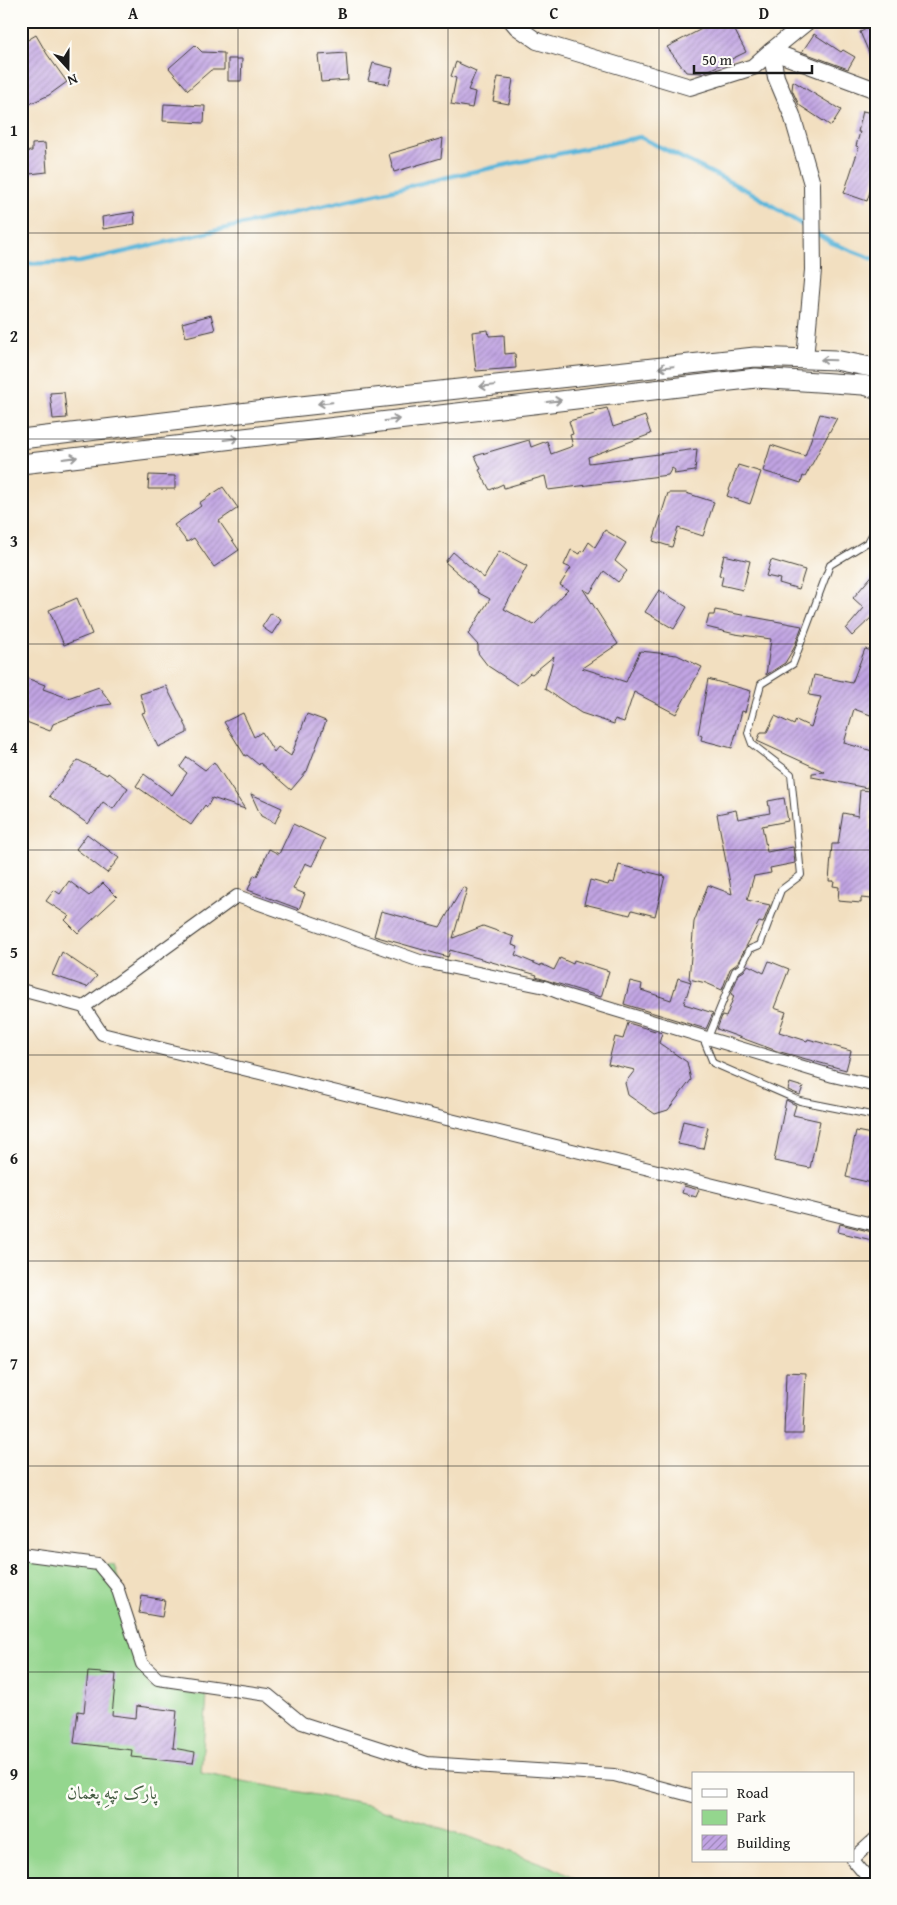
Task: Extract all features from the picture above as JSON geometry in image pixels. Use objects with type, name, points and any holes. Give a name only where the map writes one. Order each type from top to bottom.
[{"type":"main road","points":[[21,439],[283,408],[755,357],[835,360],[876,368]]},
{"type":"main road","points":[[21,464],[756,378],[863,385],[876,388]]},
{"type":"street","points":[[512,21],[517,27],[537,41],[690,87],[753,67],[808,21]]},
{"type":"street","points":[[771,51],[876,90]]},
{"type":"street","points":[[771,51],[776,76],[792,115],[812,184],[813,270],[805,359]]},
{"type":"street","points":[[84,1007],[236,896],[420,961],[545,988],[833,1076],[876,1086]]},
{"type":"street","points":[[21,990],[84,1007],[102,1034],[876,1224]]},
{"type":"street","points":[[21,1554],[98,1564],[117,1587],[142,1664],[158,1680],[268,1695],[302,1723],[428,1763],[614,1775],[692,1796]]},
{"type":"street","points":[[854,1858],[876,1838]]},
{"type":"street","points":[[854,1860],[873,1884]]},
{"type":"lane","points":[[876,528],[868,542],[830,565],[793,664],[761,684],[748,733],[752,744],[791,774],[801,875],[781,890],[760,945],[750,949],[742,967],[735,971],[706,1038],[713,1063],[800,1101],[876,1116]]},
{"type":"green space","name":"پارک تپهِ پغمان","points":[[21,1556],[114,1565],[150,1688],[207,1696],[201,1773],[368,1805],[470,1837],[554,1868],[584,1884],[21,1884]]},
{"type":"building","points":[[717,21],[730,21],[746,52],[703,73],[686,72],[667,47]]},
{"type":"building","points":[[876,25],[876,69],[860,32]]},
{"type":"building","points":[[814,34],[841,52],[843,50],[855,57],[848,69],[802,52]]},
{"type":"building","points":[[36,35],[67,82],[49,95],[21,108],[21,94],[28,90],[21,81],[21,44]]},
{"type":"building","points":[[195,45],[202,52],[224,53],[224,70],[211,70],[188,90],[169,68]]},
{"type":"building","points":[[346,53],[348,80],[321,82],[318,55]]},
{"type":"building","points":[[228,59],[242,59],[241,81],[228,81]]},
{"type":"building","points":[[456,62],[476,71],[468,90],[475,92],[472,108],[451,104],[456,78],[451,76]]},
{"type":"building","points":[[373,63],[393,68],[389,84],[368,80]]},
{"type":"building","points":[[498,77],[513,79],[509,104],[493,101]]},
{"type":"building","points":[[793,81],[841,110],[831,126],[799,105],[792,90]]},
{"type":"building","points":[[164,104],[205,106],[204,123],[163,121]]},
{"type":"building","points":[[863,111],[876,114],[876,173],[867,201],[844,193],[859,147],[856,146]]},
{"type":"building","points":[[443,138],[441,158],[394,172],[389,154]]},
{"type":"building","points":[[45,143],[47,172],[21,175],[21,152],[32,151],[32,144]]},
{"type":"building","points":[[134,212],[135,224],[103,229],[102,217]]},
{"type":"building","points":[[211,315],[215,330],[186,337],[182,323]]},
{"type":"building","points":[[488,330],[489,336],[504,335],[505,354],[515,353],[516,368],[476,371],[472,332]]},
{"type":"building","points":[[64,392],[67,418],[53,419],[50,393]]},
{"type":"building","points":[[607,408],[613,427],[645,416],[651,434],[588,457],[589,463],[697,449],[695,471],[674,474],[675,470],[672,468],[668,475],[548,490],[545,476],[504,488],[503,484],[490,490],[479,470],[481,469],[475,456],[529,440],[531,447],[547,441],[551,454],[573,446],[570,435],[573,434],[569,421],[595,414],[594,411]]},
{"type":"building","points":[[820,414],[837,418],[805,477],[803,476],[801,483],[763,471],[771,445],[805,456]]},
{"type":"building","points":[[738,465],[761,472],[750,504],[727,496]]},
{"type":"building","points":[[149,475],[175,476],[175,489],[148,489]]},
{"type":"building","points":[[223,487],[238,508],[219,521],[239,550],[214,567],[194,538],[187,542],[174,525],[201,506],[199,503]]},
{"type":"building","points":[[668,493],[686,493],[714,502],[703,536],[678,528],[672,547],[653,541]]},
{"type":"building","points":[[605,530],[626,543],[615,561],[627,571],[618,582],[604,571],[590,593],[583,589],[618,644],[582,668],[626,682],[640,651],[677,655],[702,667],[676,714],[634,692],[624,722],[615,719],[614,724],[581,713],[545,689],[554,656],[517,685],[488,666],[478,653],[478,645],[468,634],[490,599],[477,592],[478,590],[445,562],[453,552],[484,578],[499,551],[527,566],[504,609],[534,625],[568,590],[560,585],[571,568],[564,565],[571,550],[580,554],[589,542],[595,547]]},
{"type":"building","points":[[724,555],[750,561],[743,590],[721,585],[723,576],[719,575]]},
{"type":"building","points":[[771,560],[805,570],[799,589],[779,583],[780,579],[766,576]]},
{"type":"building","points":[[876,571],[876,618],[873,616],[852,636],[846,629],[864,608],[853,598]]},
{"type":"building","points":[[659,590],[687,607],[674,629],[645,612]]},
{"type":"building","points":[[77,598],[92,634],[64,645],[49,610]]},
{"type":"building","points":[[715,610],[802,626],[794,648],[785,663],[766,675],[771,639],[735,634],[706,627],[709,615],[714,615]]},
{"type":"building","points":[[271,613],[281,620],[272,634],[262,627]]},
{"type":"building","points":[[865,649],[876,652],[876,717],[854,709],[844,743],[876,752],[876,765],[867,788],[812,777],[812,773],[825,772],[757,741],[761,732],[767,732],[775,716],[794,725],[796,720],[811,727],[821,697],[809,695],[814,675],[852,683]]},
{"type":"building","points":[[21,676],[45,685],[43,689],[68,698],[99,687],[112,704],[98,706],[53,724],[50,731],[21,720]]},
{"type":"building","points":[[708,679],[751,691],[745,712],[742,711],[732,748],[701,740],[702,736],[698,734]]},
{"type":"building","points":[[166,686],[187,728],[187,733],[158,747],[142,713],[145,712],[140,694]]},
{"type":"building","points":[[243,713],[254,737],[262,732],[274,752],[278,747],[291,756],[307,714],[326,721],[307,771],[291,790],[260,763],[259,765],[247,755],[245,756],[224,722]]},
{"type":"building","points":[[187,757],[205,770],[214,762],[245,809],[212,798],[207,807],[205,805],[191,825],[136,786],[144,774],[172,795],[187,773],[180,767]]},
{"type":"building","points":[[78,760],[107,775],[108,773],[128,788],[113,809],[103,802],[88,824],[49,796]]},
{"type":"building","points":[[860,790],[872,791],[869,830],[876,830],[876,858],[872,899],[861,898],[861,903],[838,901],[839,887],[833,886],[834,881],[829,881],[832,844],[838,844],[843,813],[858,816]]},
{"type":"building","points":[[251,794],[282,808],[275,823],[261,816]]},
{"type":"building","points":[[784,798],[788,821],[762,826],[767,852],[793,847],[795,863],[770,868],[771,873],[754,876],[747,900],[770,905],[763,923],[759,922],[737,964],[730,969],[722,990],[706,983],[689,979],[694,922],[708,885],[732,894],[717,814],[736,810],[738,819],[770,813],[768,801]]},
{"type":"building","points":[[293,824],[325,839],[312,866],[305,863],[293,889],[305,894],[299,909],[248,890],[254,875],[257,876],[269,849],[279,854]]},
{"type":"building","points":[[87,834],[119,858],[107,873],[76,849]]},
{"type":"building","points":[[619,865],[665,876],[655,916],[632,910],[630,915],[584,904],[590,880],[608,885],[609,882],[614,883]]},
{"type":"building","points":[[69,881],[89,896],[103,883],[117,897],[78,933],[65,920],[69,916],[46,901],[54,890],[60,894]]},
{"type":"building","points":[[463,887],[467,889],[453,938],[483,926],[514,937],[512,945],[518,947],[515,955],[541,966],[541,964],[554,970],[560,958],[573,964],[574,960],[609,971],[601,997],[536,977],[537,975],[450,950],[448,957],[374,936],[381,911],[440,927]]},
{"type":"building","points":[[62,952],[97,976],[87,987],[52,975]]},
{"type":"building","points":[[769,961],[789,969],[774,1008],[786,1012],[779,1032],[807,1041],[808,1039],[851,1051],[846,1070],[777,1051],[717,1029],[722,1016],[726,1017],[734,996],[731,994],[739,974],[748,965],[764,973]]},
{"type":"building","points":[[678,978],[691,982],[684,1004],[713,1013],[706,1029],[624,1004],[630,981],[642,984],[641,990],[671,1000]]},
{"type":"building","points":[[628,1023],[662,1033],[659,1043],[687,1062],[691,1080],[668,1110],[655,1114],[628,1095],[625,1083],[635,1070],[608,1064],[615,1037],[623,1039]]},
{"type":"building","points":[[790,1083],[803,1087],[800,1095],[788,1090]]},
{"type":"building","points":[[786,1100],[796,1105],[793,1115],[820,1121],[810,1168],[774,1161]]},
{"type":"building","points":[[683,1121],[708,1127],[703,1149],[678,1144]]},
{"type":"building","points":[[856,1131],[876,1135],[876,1184],[846,1177]]},
{"type":"building","points":[[684,1186],[699,1190],[696,1197],[682,1193]]},
{"type":"building","points":[[840,1224],[876,1233],[876,1241],[838,1232]]},
{"type":"building","points":[[786,1372],[806,1373],[803,1434],[784,1434]]},
{"type":"building","points":[[142,1596],[165,1600],[162,1617],[139,1613]]},
{"type":"building","points":[[88,1672],[116,1674],[112,1715],[136,1718],[137,1706],[177,1711],[173,1748],[195,1752],[193,1763],[131,1757],[132,1750],[74,1743],[78,1711],[84,1712]]},
{"type":"waterway","points":[[21,264],[80,262],[457,175],[640,137],[752,193],[809,229]]},
{"type":"waterway","points":[[816,233],[832,243],[876,260]]}]
